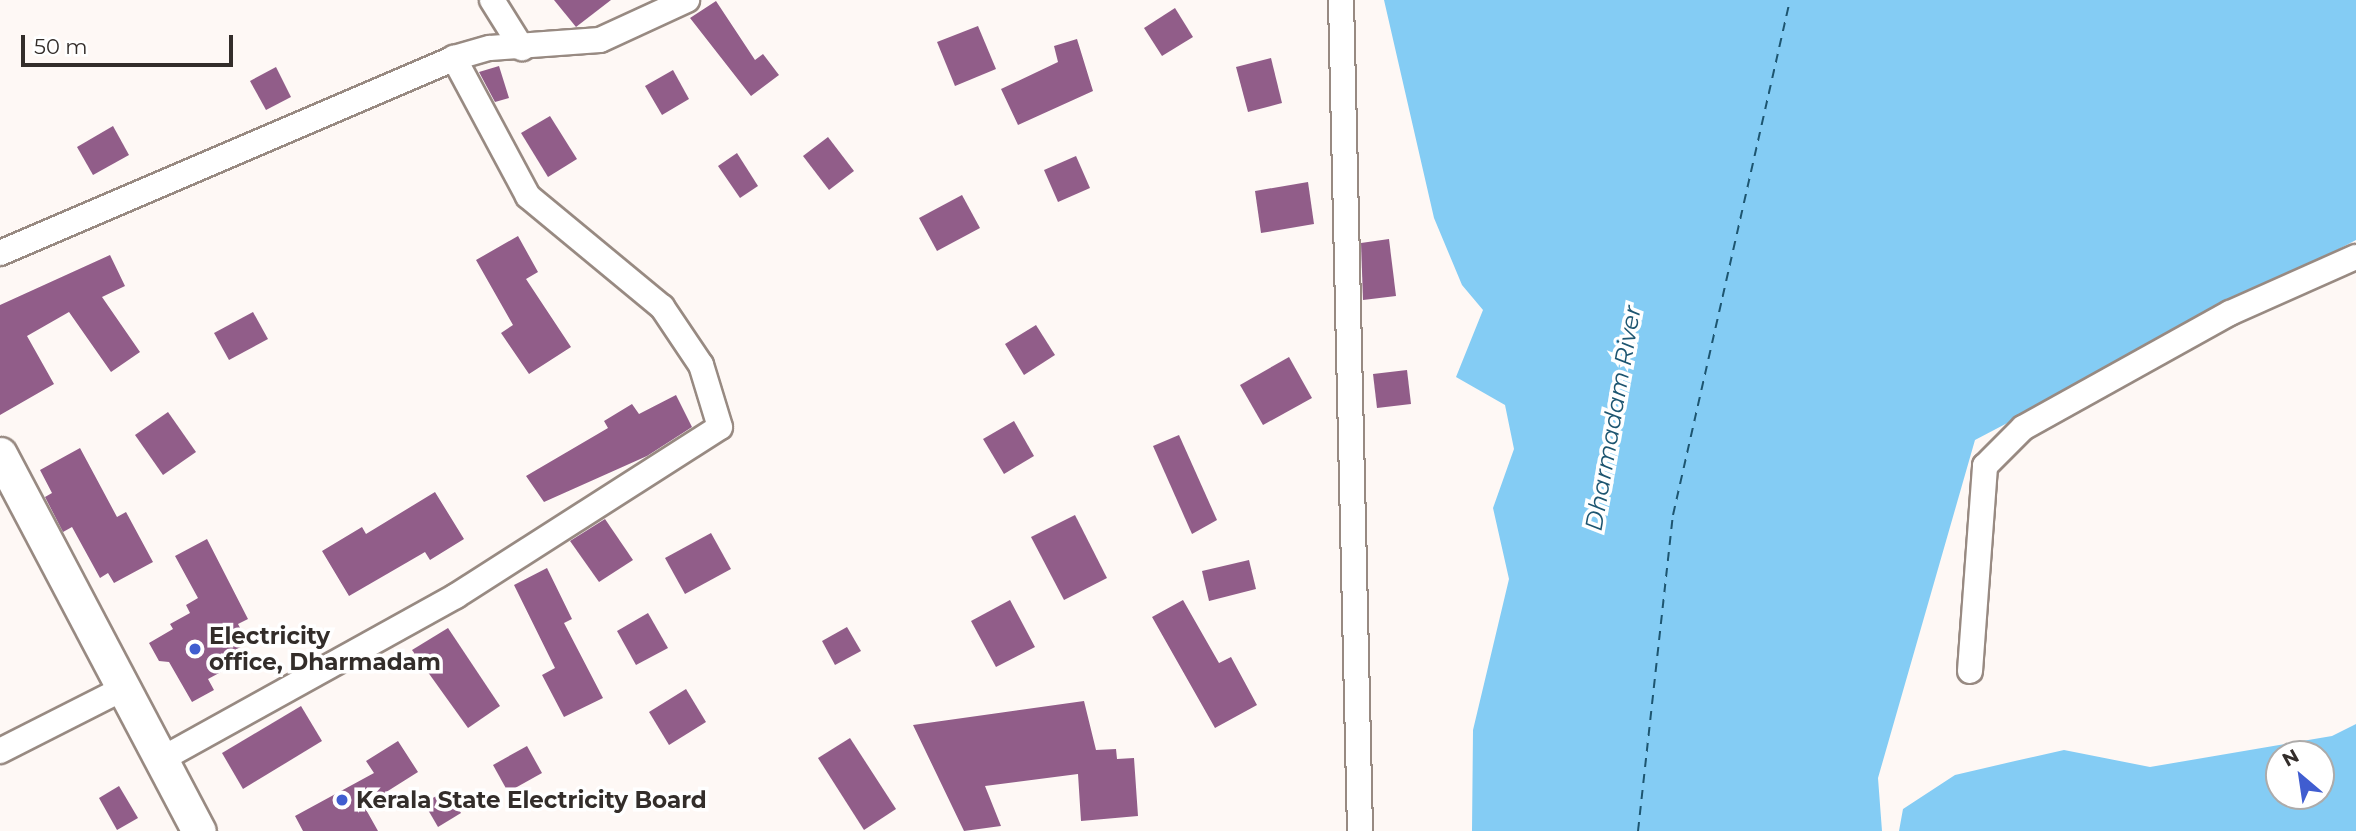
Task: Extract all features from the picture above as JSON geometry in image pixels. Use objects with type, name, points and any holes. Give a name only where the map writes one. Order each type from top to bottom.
[{"type":"main road","points":[[0,454],[199,831]]},
{"type":"street","points":[[492,0],[522,48]]},
{"type":"street","points":[[0,253],[454,58],[600,40],[687,0]]},
{"type":"street","points":[[1341,0],[1357,829]]},
{"type":"street","points":[[162,760],[456,596],[720,428],[701,365],[662,307],[528,196],[454,58]]},
{"type":"street","points":[[1970,671],[1985,466],[2035,421],[2230,313],[2356,257]]},
{"type":"street","points":[[0,751],[122,689]]},
{"type":"water","name":"Dharmadam River","points":[[1384,0],[2356,0],[2356,240],[1975,440],[1878,778],[1882,831],[1472,831],[1473,730],[1509,579],[1493,508],[1514,449],[1505,405],[1456,377],[1483,310],[1462,285],[1434,218]]},
{"type":"water","points":[[2356,724],[2356,831],[1899,831],[1903,809],[1955,775],[2064,750],[2150,767],[2265,747],[2265,810],[2335,810],[2335,740],[2309,740],[2332,736]]},
{"type":"building","points":[[554,0],[611,0],[576,27]]},
{"type":"building","points":[[716,1],[755,60],[763,54],[779,75],[751,96],[690,18]]},
{"type":"building","points":[[1175,8],[1193,37],[1162,56],[1144,28]]},
{"type":"building","points":[[978,26],[996,69],[955,86],[937,42]]},
{"type":"building","points":[[1077,39],[1093,91],[1018,125],[1001,89],[1058,62],[1054,46]]},
{"type":"building","points":[[1271,58],[1282,103],[1248,112],[1236,67]]},
{"type":"building","points":[[499,66],[509,98],[495,102],[479,72]]},
{"type":"building","points":[[276,67],[291,97],[266,110],[250,81]]},
{"type":"building","points":[[673,70],[689,99],[662,115],[645,86]]},
{"type":"building","points":[[550,116],[577,159],[548,177],[521,133]]},
{"type":"building","points":[[113,126],[129,155],[93,175],[77,147]]},
{"type":"building","points":[[828,137],[854,171],[829,190],[803,156]]},
{"type":"building","points":[[737,153],[758,186],[740,198],[718,166]]},
{"type":"building","points":[[1076,156],[1090,188],[1058,202],[1044,170]]},
{"type":"building","points":[[1308,182],[1314,224],[1261,233],[1255,191]]},
{"type":"building","points":[[962,195],[980,228],[937,251],[919,218]]},
{"type":"building","points":[[518,236],[538,272],[526,279],[571,347],[529,374],[501,333],[513,325],[476,260]]},
{"type":"building","points":[[1389,239],[1396,296],[1363,300],[1361,243]]},
{"type":"building","points":[[110,255],[125,286],[102,297],[140,352],[111,372],[69,312],[27,336],[54,384],[0,415],[0,305]]},
{"type":"building","points":[[253,312],[268,339],[229,360],[214,333]]},
{"type":"building","points":[[1036,325],[1055,355],[1024,375],[1005,344]]},
{"type":"building","points":[[1289,357],[1312,398],[1263,425],[1240,385]]},
{"type":"building","points":[[1407,370],[1411,404],[1377,408],[1373,374]]},
{"type":"building","points":[[676,395],[692,427],[647,456],[544,502],[526,476],[608,428],[604,421],[632,404],[639,414]]},
{"type":"building","points":[[168,412],[196,452],[163,475],[135,435]]},
{"type":"building","points":[[1014,421],[1034,456],[1004,474],[983,439]]},
{"type":"building","points":[[1179,435],[1217,520],[1192,534],[1153,446]]},
{"type":"building","points":[[80,448],[117,517],[126,512],[153,562],[114,583],[108,573],[100,578],[72,527],[63,532],[45,497],[52,493],[40,470]]},
{"type":"building","points":[[435,492],[464,539],[430,560],[425,552],[349,596],[322,551],[362,527],[366,534]]},
{"type":"building","points":[[1075,515],[1107,578],[1064,600],[1031,537]]},
{"type":"building","points":[[605,519],[633,560],[599,582],[570,541]]},
{"type":"building","points":[[711,533],[731,569],[685,594],[665,558]]},
{"type":"building","name":"Electricity office, Dharmadam","points":[[207,539],[248,619],[238,624],[248,643],[226,655],[232,666],[208,679],[214,690],[192,702],[169,662],[159,661],[149,643],[173,629],[170,624],[190,613],[186,605],[198,598],[175,556]]},
{"type":"building","points":[[1249,560],[1256,589],[1209,601],[1202,571]]},
{"type":"building","points":[[547,568],[572,619],[564,623],[603,698],[564,717],[542,675],[555,668],[514,585]]},
{"type":"building","points":[[1010,600],[1035,647],[996,667],[971,621]]},
{"type":"building","points":[[1183,600],[1219,663],[1231,657],[1257,705],[1215,728],[1152,617]]},
{"type":"building","points":[[648,613],[668,648],[636,665],[617,631]]},
{"type":"building","points":[[847,627],[861,651],[835,665],[822,641]]},
{"type":"building","points":[[448,628],[500,706],[468,728],[412,650]]},
{"type":"building","points":[[686,689],[706,722],[669,745],[649,712]]},
{"type":"building","points":[[1084,701],[1096,750],[1116,749],[1117,759],[1134,758],[1138,816],[1081,821],[1078,774],[985,786],[1001,826],[964,831],[913,725]]},
{"type":"building","points":[[301,706],[322,741],[243,789],[222,753]]},
{"type":"building","points":[[850,738],[896,809],[864,830],[818,758]]},
{"type":"building","points":[[398,741],[418,772],[364,806],[378,831],[303,831],[295,816],[374,773],[366,761]]},
{"type":"building","points":[[527,746],[542,773],[508,792],[493,765]]},
{"type":"building","points":[[119,786],[138,818],[117,830],[99,798]]},
{"type":"building","points":[[447,790],[461,813],[438,827],[424,803]]},
{"type":"ferry route","points":[[1638,831],[1673,515],[1790,0]]},
{"type":"place","name":"Electricity office, Dharmadam","points":[[195,649]]},
{"type":"place","name":"Kerala State Electricity Board","points":[[342,800]]}]
